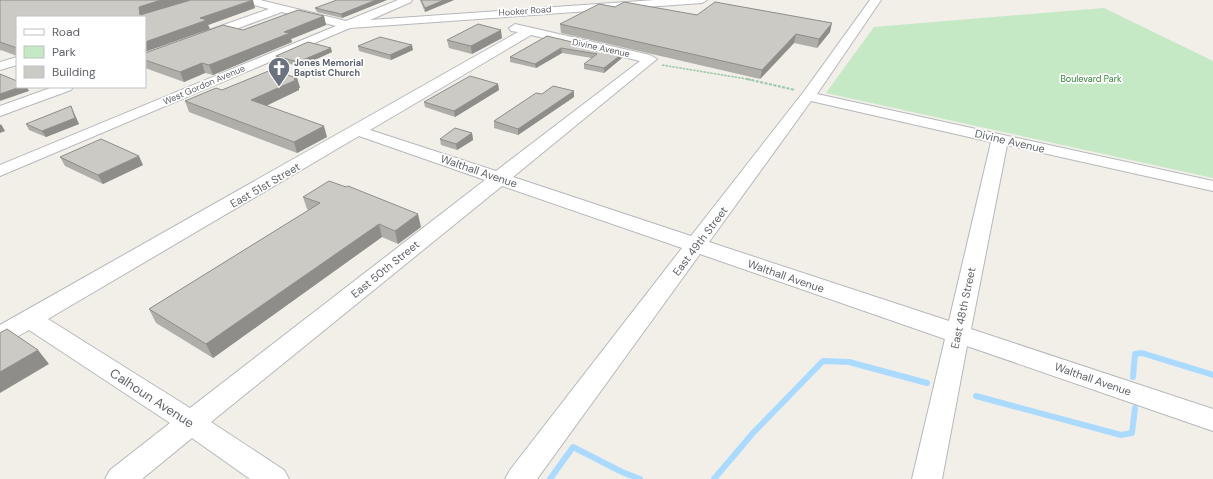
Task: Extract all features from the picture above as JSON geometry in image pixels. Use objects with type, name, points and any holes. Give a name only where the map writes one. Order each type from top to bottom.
[{"type":"street","points":[[247,0],[347,25]]},
{"type":"street","name":"West Gordon Avenue","points":[[0,171],[407,0]]},
{"type":"street","points":[[487,16],[519,0]]},
{"type":"street","name":"Hooker Road","points":[[347,25],[702,0]]},
{"type":"street","name":"East 49th Street","points":[[520,479],[809,95],[876,0]]},
{"type":"street","points":[[195,40],[298,2]]},
{"type":"street","name":"Divine Avenue","points":[[487,16],[528,32],[647,61]]},
{"type":"street","name":"East 51st Street","points":[[0,336],[359,131],[528,32]]},
{"type":"street","points":[[0,66],[16,61]]},
{"type":"street","name":"East 50th Street","points":[[120,479],[647,61]]},
{"type":"street","points":[[0,111],[63,88]]},
{"type":"street","name":"Divine Avenue","points":[[809,95],[1213,186]]},
{"type":"street","name":"Walthall Avenue","points":[[359,131],[499,177],[1213,420]]},
{"type":"street","name":"East 48th Street","points":[[927,479],[1000,138]]},
{"type":"street","name":"Calhoun Avenue","points":[[30,319],[191,423],[274,479]]},
{"type":"path","points":[[647,61],[809,95]]},
{"type":"green space","name":"Boulevard Park","points":[[1104,8],[1213,61],[1213,178],[826,93],[874,27]]},
{"type":"building","points":[[0,0],[161,0],[139,7],[140,15],[191,0],[253,0],[200,18],[207,20],[146,42],[146,16],[16,16],[16,48],[0,42]]},
{"type":"building","points":[[337,0],[376,0],[341,14],[315,8]]},
{"type":"building","points":[[421,0],[444,0],[425,8]]},
{"type":"building","points":[[624,2],[697,15],[715,2],[832,23],[819,39],[796,34],[762,70],[560,24],[599,4],[615,7]]},
{"type":"building","points":[[298,10],[324,16],[284,32],[290,33],[209,65],[202,63],[180,72],[146,60],[146,53],[223,25],[243,30]]},
{"type":"building","points":[[478,24],[501,30],[471,46],[447,40]]},
{"type":"building","points":[[547,36],[622,54],[604,68],[584,64],[597,54],[561,48],[535,64],[510,57]]},
{"type":"building","points":[[380,37],[412,45],[390,55],[358,46]]},
{"type":"building","points":[[308,42],[331,48],[298,62],[276,56]]},
{"type":"building","points":[[271,70],[297,78],[294,79],[296,80],[251,100],[324,126],[294,142],[185,101],[216,88],[222,90]]},
{"type":"building","points":[[0,74],[16,81],[17,88],[0,94]]},
{"type":"building","points":[[470,76],[498,84],[454,111],[424,102]]},
{"type":"building","points":[[553,86],[574,91],[518,129],[494,121],[536,93],[542,94]]},
{"type":"building","points":[[71,106],[75,118],[42,131],[26,124]]},
{"type":"building","points":[[455,128],[472,133],[456,144],[440,139]]},
{"type":"building","points":[[101,139],[139,156],[98,175],[60,157]]},
{"type":"building","points":[[329,181],[346,187],[348,186],[418,214],[395,231],[379,224],[206,344],[149,309],[320,203],[303,197]]},
{"type":"building","points":[[7,329],[38,350],[0,372],[0,333]]},
{"type":"waterway","points":[[1133,377],[1135,354],[1142,353],[1213,375]]},
{"type":"waterway","points":[[714,479],[753,433],[823,361],[849,362],[927,383]]},
{"type":"waterway","points":[[976,396],[1121,435],[1132,433],[1135,408]]},
{"type":"waterway","points":[[550,479],[573,447],[622,472],[640,479]]},
{"type":"place","name":"Jones Memorial Baptist Church","points":[[279,88]]}]
